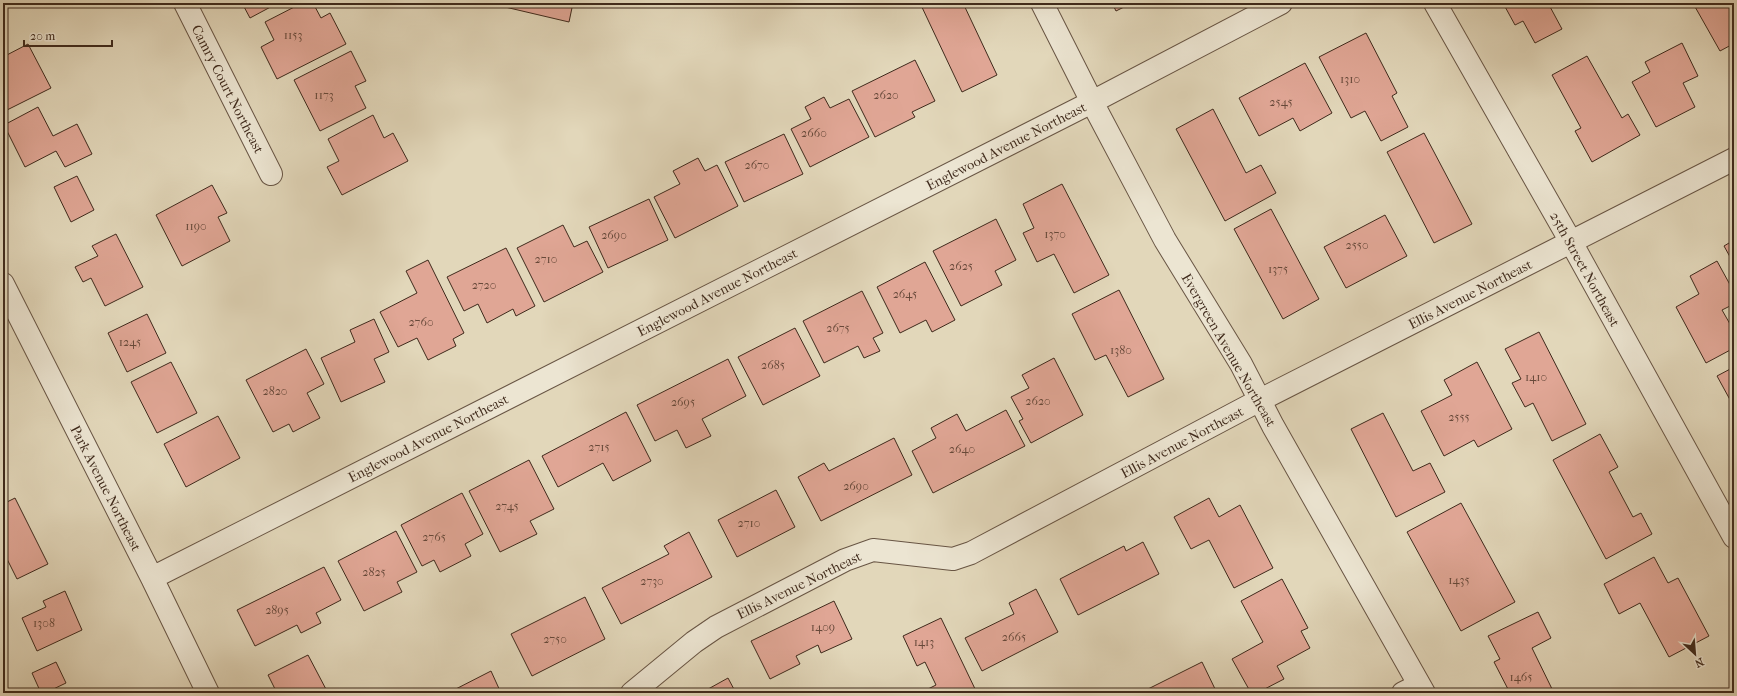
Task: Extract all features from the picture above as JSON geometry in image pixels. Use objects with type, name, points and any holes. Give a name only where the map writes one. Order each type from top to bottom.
[{"type":"street","name":"Camry Court Northeast","points":[[185,3],[271,174]]},
{"type":"street","name":"Evergreen Avenue Northeast","points":[[1042,3],[1092,102],[1165,240],[1241,364],[1415,690]]},
{"type":"street","name":"Englewood Avenue Northeast","points":[[152,578],[1092,102],[1281,3]]},
{"type":"street","name":"25th Street Northeast","points":[[1435,3],[1571,242],[1734,537]]},
{"type":"street","name":"Ellis Avenue Northeast","points":[[632,693],[694,642],[716,627],[844,560],[873,550],[954,559],[971,553],[1260,400],[1734,159]]},
{"type":"street","name":"Park Avenue Northeast","points":[[4,289],[152,578],[208,693]]},
{"type":"building","points":[[242,3],[278,3],[250,18]]},
{"type":"building","points":[[302,3],[313,3],[321,18],[330,13],[346,44],[277,79],[261,47],[274,40],[265,22]]},
{"type":"building","points":[[488,3],[573,3],[569,22]]},
{"type":"building","points":[[920,3],[963,3],[997,75],[962,92]]},
{"type":"building","points":[[1112,3],[1132,3],[1116,11]]},
{"type":"building","points":[[1503,3],[1548,3],[1562,29],[1535,43],[1523,21],[1515,25]]},
{"type":"building","points":[[1698,3],[1731,3],[1734,9],[1734,45],[1733,44],[1720,51],[1694,5]]},
{"type":"building","points":[[1366,33],[1397,93],[1392,96],[1408,127],[1381,141],[1365,111],[1351,118],[1319,57]]},
{"type":"building","points":[[1682,43],[1698,76],[1683,83],[1695,107],[1656,127],[1632,82],[1650,72],[1645,62]]},
{"type":"building","points":[[28,44],[51,88],[3,112],[3,57]]},
{"type":"building","points":[[351,51],[366,81],[355,86],[366,108],[320,131],[294,80]]},
{"type":"building","points":[[1587,56],[1622,118],[1628,114],[1640,135],[1592,162],[1575,131],[1581,128],[1552,75]]},
{"type":"building","points":[[915,60],[935,101],[912,112],[915,117],[875,137],[852,91]]},
{"type":"building","points":[[1305,63],[1332,113],[1300,131],[1293,118],[1259,136],[1239,98]]},
{"type":"building","points":[[824,97],[830,108],[849,99],[869,137],[810,167],[791,129],[811,119],[805,107]]},
{"type":"building","points":[[38,107],[53,136],[77,124],[92,154],[65,167],[56,151],[25,167],[4,125]]},
{"type":"building","points":[[1213,109],[1246,173],[1261,165],[1276,193],[1225,221],[1176,129]]},
{"type":"building","points":[[373,115],[384,138],[393,133],[408,161],[342,195],[327,167],[339,161],[328,139]]},
{"type":"building","points":[[1424,133],[1472,224],[1434,243],[1387,152]]},
{"type":"building","points":[[784,134],[803,174],[744,202],[725,162]]},
{"type":"building","points":[[698,158],[705,171],[717,165],[738,206],[675,238],[654,197],[680,184],[673,171]]},
{"type":"building","points":[[77,176],[94,210],[71,222],[54,187]]},
{"type":"building","points":[[1062,184],[1109,275],[1074,293],[1054,254],[1037,262],[1023,233],[1034,228],[1023,204]]},
{"type":"building","points":[[212,185],[227,213],[218,217],[230,241],[182,266],[156,215]]},
{"type":"building","points":[[649,199],[668,240],[608,268],[589,227]]},
{"type":"building","points":[[1271,209],[1319,299],[1283,319],[1234,229]]},
{"type":"building","points":[[1385,215],[1407,256],[1346,288],[1324,247]]},
{"type":"building","points":[[996,219],[1016,260],[995,271],[1002,285],[961,306],[933,251]]},
{"type":"building","points":[[563,225],[574,247],[587,241],[603,272],[544,302],[517,248]]},
{"type":"building","points":[[116,234],[143,287],[105,306],[91,278],[83,282],[75,267],[98,256],[92,246]]},
{"type":"building","points":[[1734,240],[1734,264],[1724,246]]},
{"type":"building","points":[[506,248],[535,306],[516,316],[513,309],[487,323],[478,304],[464,311],[447,277]]},
{"type":"building","points":[[428,260],[464,333],[453,339],[456,346],[428,360],[417,338],[398,347],[380,312],[417,293],[406,271]]},
{"type":"building","points":[[1717,261],[1734,292],[1734,304],[1722,310],[1734,331],[1734,348],[1706,363],[1676,307],[1699,294],[1690,276]]},
{"type":"building","points":[[925,262],[955,320],[932,332],[926,320],[900,333],[877,287]]},
{"type":"building","points":[[1119,290],[1164,379],[1128,397],[1106,355],[1095,360],[1072,314]]},
{"type":"building","points":[[862,291],[883,333],[873,338],[880,351],[864,358],[858,346],[824,363],[803,321]]},
{"type":"building","points":[[147,314],[166,353],[127,372],[108,333]]},
{"type":"building","points":[[374,319],[389,352],[374,359],[385,382],[341,402],[321,358],[355,342],[350,330]]},
{"type":"building","points":[[795,328],[820,376],[763,405],[738,357]]},
{"type":"building","points":[[1539,332],[1586,424],[1552,441],[1533,403],[1525,407],[1512,383],[1521,379],[1505,349]]},
{"type":"building","points":[[306,349],[324,384],[307,393],[320,418],[293,432],[289,424],[273,432],[246,380]]},
{"type":"building","points":[[1054,358],[1083,415],[1031,443],[1019,421],[1023,419],[1011,397],[1029,388],[1022,375]]},
{"type":"building","points":[[728,359],[746,396],[702,419],[711,436],[686,448],[677,430],[655,441],[637,405]]},
{"type":"building","points":[[171,362],[197,413],[157,433],[131,382]]},
{"type":"building","points":[[1477,362],[1512,429],[1478,447],[1474,440],[1444,456],[1421,411],[1452,395],[1444,380]]},
{"type":"building","points":[[1734,367],[1734,407],[1717,376]]},
{"type":"building","points":[[1006,410],[1025,446],[933,493],[912,451],[936,438],[931,428],[957,414],[966,431]]},
{"type":"building","points":[[626,412],[651,461],[613,481],[603,463],[558,487],[542,456]]},
{"type":"building","points":[[1383,413],[1413,471],[1430,463],[1445,492],[1396,517],[1351,429]]},
{"type":"building","points":[[218,416],[240,458],[186,487],[164,444]]},
{"type":"building","points":[[1600,434],[1618,467],[1609,472],[1633,517],[1641,513],[1652,534],[1606,559],[1553,460]]},
{"type":"building","points":[[894,438],[912,475],[821,521],[798,477],[824,463],[829,471]]},
{"type":"building","points":[[529,460],[554,509],[530,521],[537,534],[500,552],[469,491]]},
{"type":"building","points":[[776,490],[795,527],[737,557],[718,520]]},
{"type":"building","points":[[462,493],[483,534],[465,544],[471,556],[440,572],[434,560],[422,566],[401,525]]},
{"type":"building","points":[[15,498],[48,564],[17,579],[3,551],[3,504]]},
{"type":"building","points":[[1209,498],[1219,517],[1240,505],[1273,568],[1234,588],[1209,540],[1191,549],[1174,517]]},
{"type":"building","points":[[1461,503],[1515,602],[1461,631],[1407,532]]},
{"type":"building","points":[[396,531],[417,572],[397,582],[402,592],[364,611],[338,561]]},
{"type":"building","points":[[689,532],[712,577],[621,624],[602,588],[669,554],[664,546]]},
{"type":"building","points":[[1143,542],[1159,574],[1078,615],[1060,579],[1124,546],[1126,551]]},
{"type":"building","points":[[1654,557],[1668,583],[1678,578],[1709,636],[1669,657],[1640,603],[1619,614],[1604,584]]},
{"type":"building","points":[[324,567],[341,600],[316,613],[321,623],[301,633],[297,625],[255,646],[237,610]]},
{"type":"building","points":[[1282,579],[1308,628],[1301,631],[1310,648],[1277,666],[1284,679],[1257,693],[1251,693],[1232,659],[1263,642],[1241,601]]},
{"type":"building","points":[[1036,589],[1058,632],[982,671],[965,638],[1014,614],[1009,603]]},
{"type":"building","points":[[65,591],[82,630],[37,651],[22,618],[46,607],[43,601]]},
{"type":"building","points":[[585,597],[605,639],[532,676],[511,634]]},
{"type":"building","points":[[834,601],[852,639],[821,653],[818,645],[796,656],[800,664],[770,679],[751,641]]},
{"type":"building","points":[[1538,612],[1551,638],[1532,648],[1554,693],[1510,693],[1494,662],[1500,659],[1488,636]]},
{"type":"building","points":[[941,618],[977,693],[930,693],[928,689],[936,685],[925,662],[917,666],[903,636]]},
{"type":"building","points":[[308,655],[328,693],[277,693],[268,675]]},
{"type":"building","points":[[56,662],[66,683],[45,693],[41,693],[32,673]]},
{"type":"building","points":[[1202,662],[1217,693],[1140,693]]},
{"type":"building","points":[[491,671],[501,693],[448,693]]},
{"type":"building","points":[[728,678],[736,693],[701,693]]},
{"type":"building","points":[[98,689],[100,693],[89,693]]}]
